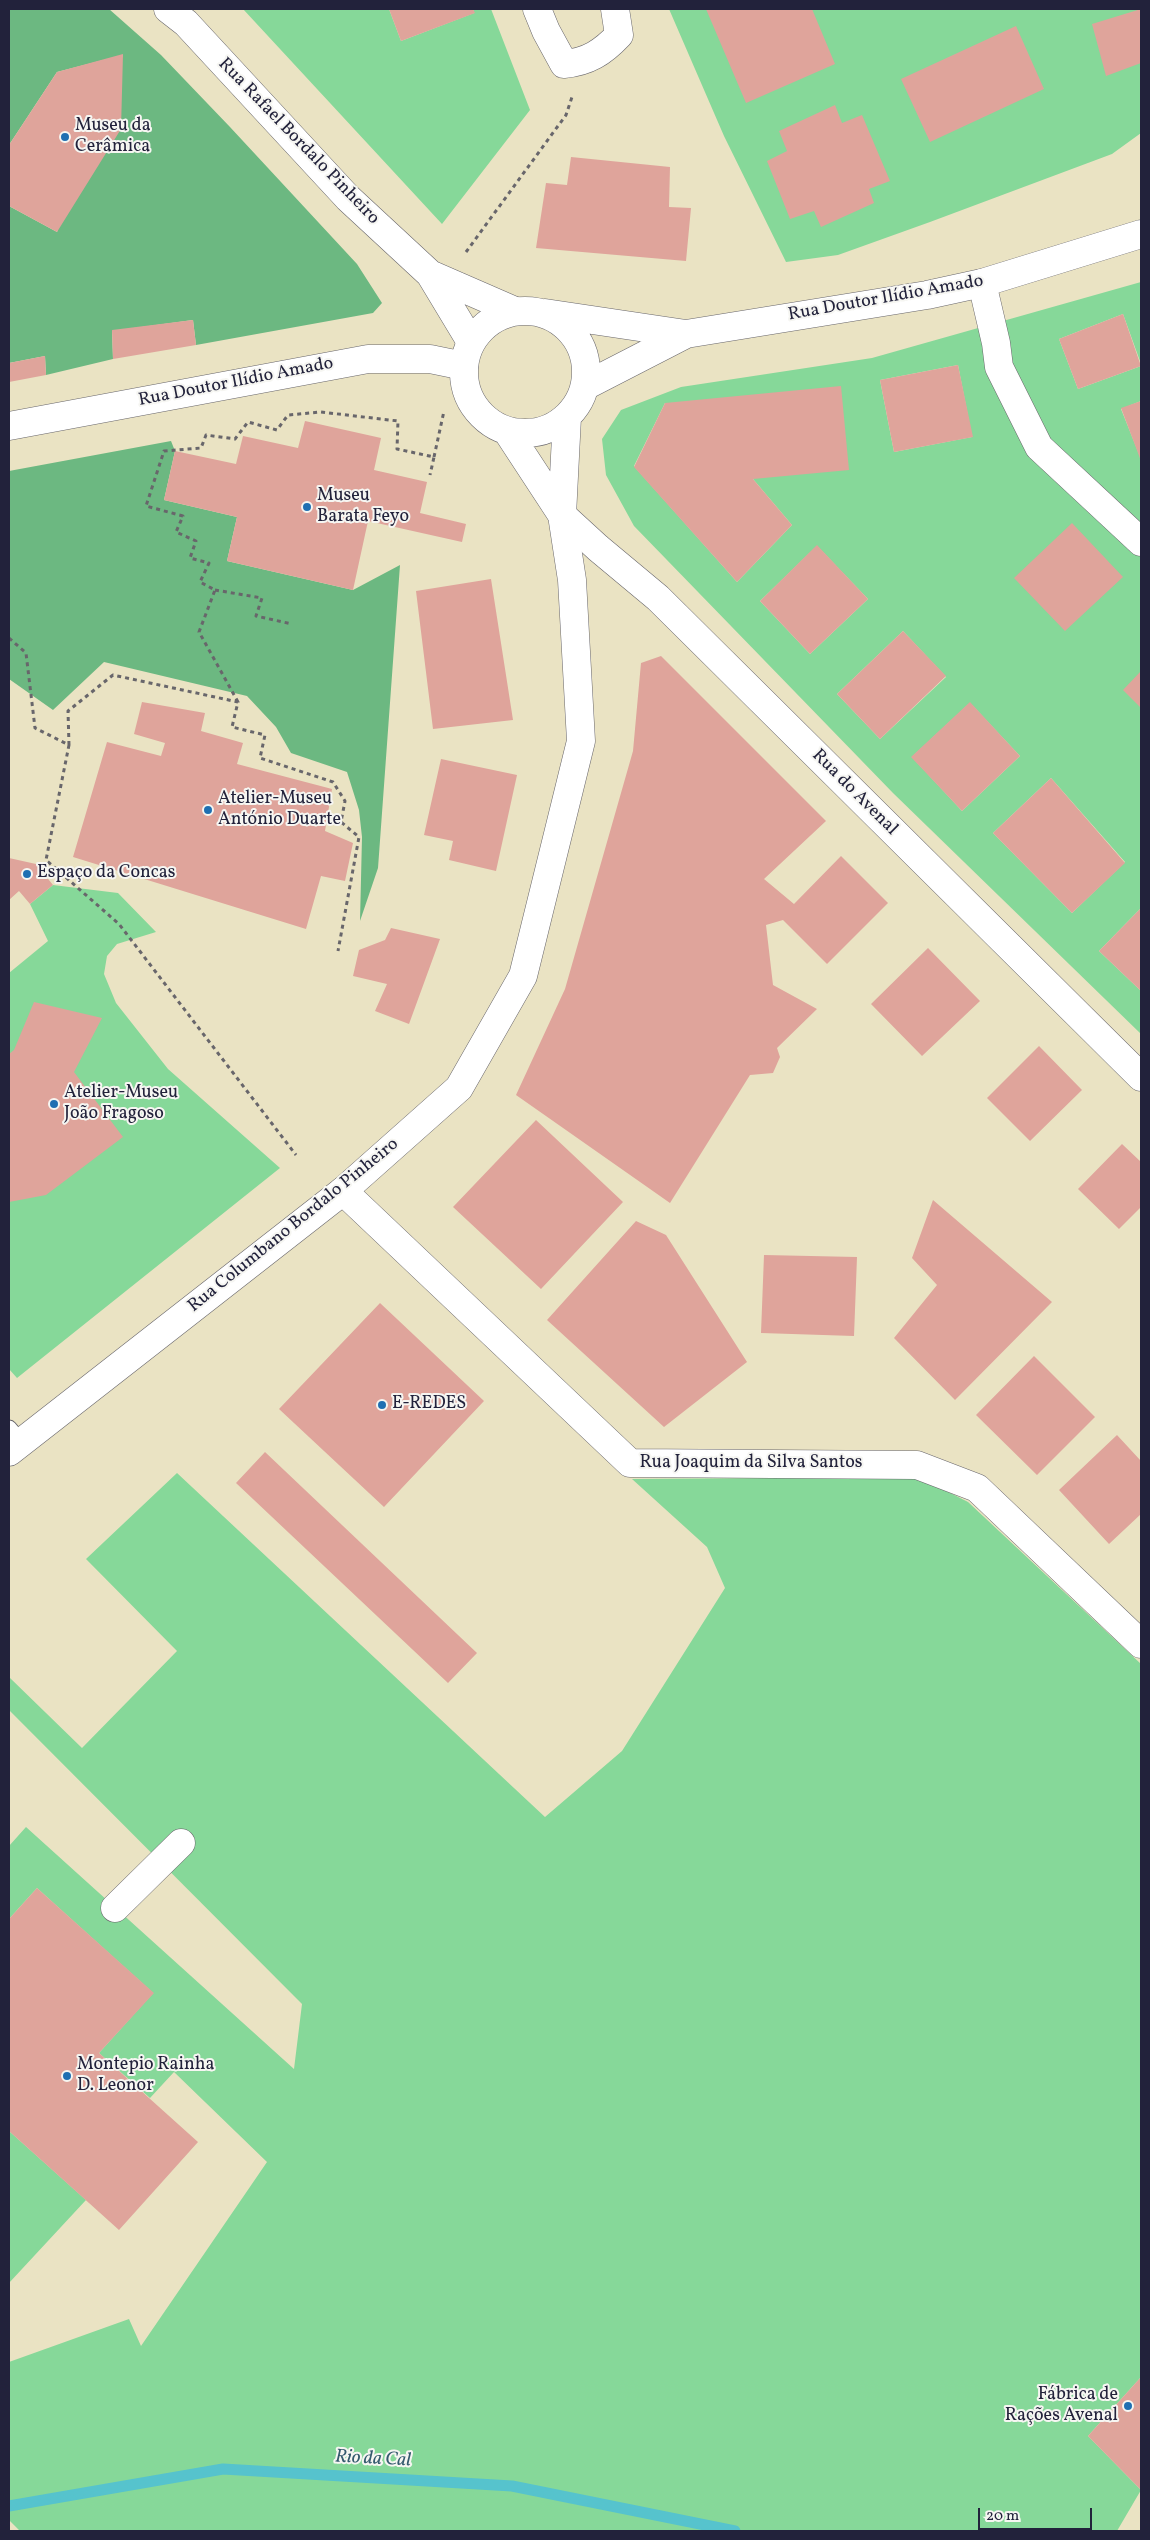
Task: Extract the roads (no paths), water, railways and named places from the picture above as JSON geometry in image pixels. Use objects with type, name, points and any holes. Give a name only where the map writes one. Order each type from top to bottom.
[{"type":"street","name":"Rua Rafael Bordalo Pinheiro","points":[[168,9],[186,23],[348,198],[430,274],[515,311]]},
{"type":"street","points":[[537,9],[546,31],[564,64],[580,62],[604,50],[618,35],[615,9]]},
{"type":"street","name":"Rua Doutor Ilídio Amado","points":[[686,334],[927,295],[982,282],[1141,234]]},
{"type":"street","name":"Rua Rafael Bordalo Pinheiro","points":[[430,274],[467,354]]},
{"type":"street","points":[[982,282],[996,343],[999,367],[1039,447],[1141,542]]},
{"type":"street","points":[[545,313],[561,322],[574,334],[583,350],[586,368],[585,386],[578,403],[567,417],[549,428],[528,433],[507,430],[488,421],[474,406],[465,386],[467,354],[490,322],[515,311],[530,310],[686,334]]},
{"type":"street","points":[[585,386],[686,334]]},
{"type":"street","name":"Rua Doutor Ilídio Amado","points":[[9,426],[368,359],[430,359],[467,354]]},
{"type":"street","points":[[562,514],[567,417]]},
{"type":"street","name":"Rua do Avenal","points":[[507,430],[562,514],[598,548],[658,598],[1141,1077]]},
{"type":"street","name":"Rua Columbano Bordalo Pinheiro","points":[[13,1441],[343,1192],[459,1088],[523,976],[582,741],[572,580],[562,514]]},
{"type":"street","name":"Rua Joaquim da Silva Santos","points":[[343,1192],[630,1463],[916,1465],[977,1488],[1141,1644]]},
{"type":"street","points":[[115,1908],[181,1843]]},
{"type":"waterway","name":"Rio da Cal","points":[[9,2506],[223,2469],[512,2486],[735,2531]]},
{"type":"place","name":"Museu da Cerâmica","points":[[65,137]]},
{"type":"place","name":"Museu Barata Feyo","points":[[307,507]]},
{"type":"place","name":"Atelier-Museu António Duarte","points":[[208,810]]},
{"type":"place","name":"Espaço da Concas","points":[[27,874]]},
{"type":"place","name":"Atelier-Museu João Fragoso","points":[[54,1104]]},
{"type":"place","name":"E-REDES","points":[[382,1405]]},
{"type":"place","name":"Montepio Rainha D. Leonor","points":[[67,2076]]},
{"type":"place","name":"Fábrica de Rações Avenal","points":[[1128,2406]]}]
